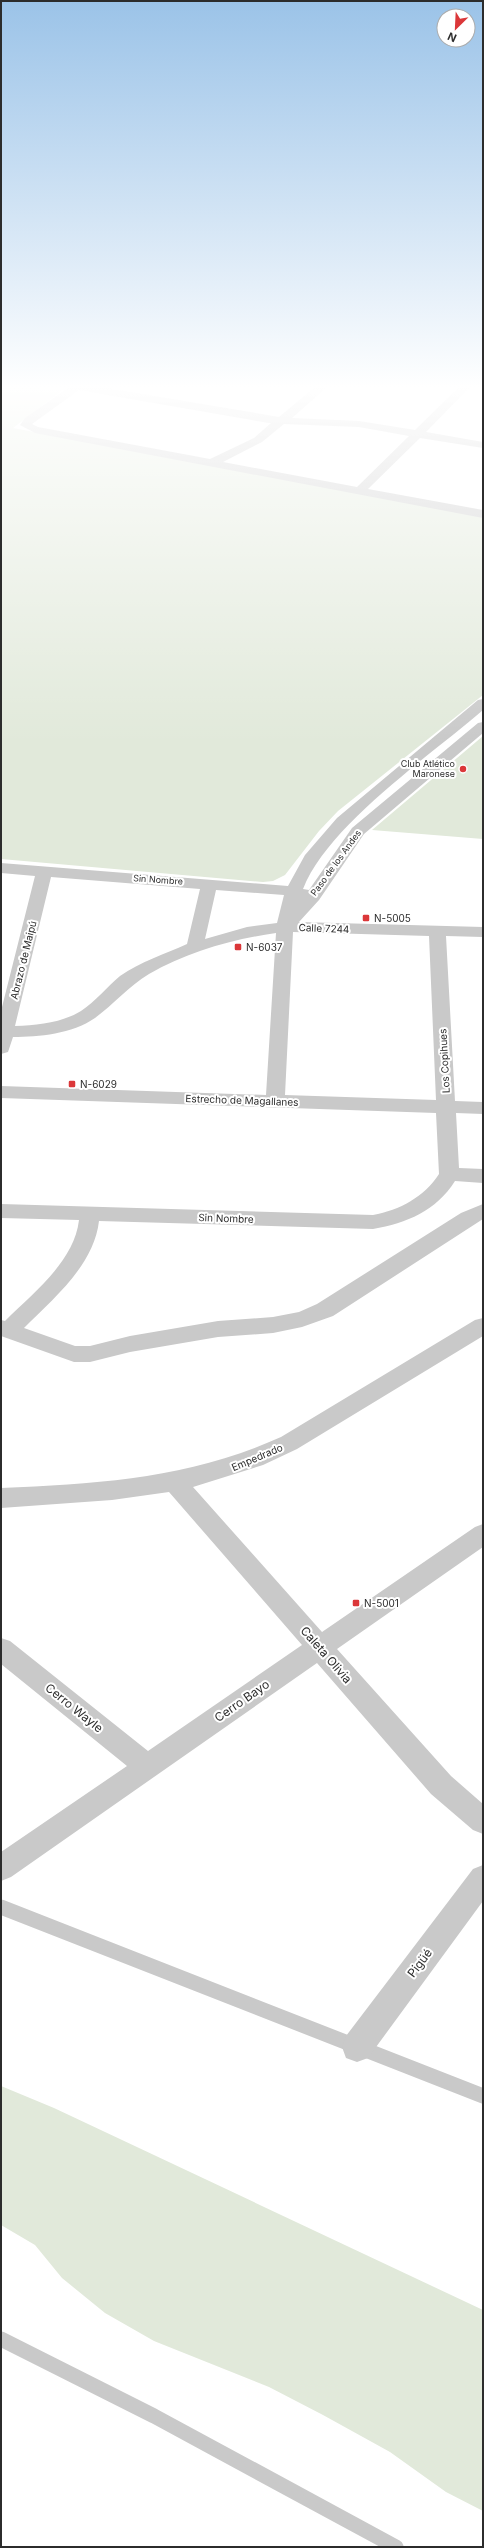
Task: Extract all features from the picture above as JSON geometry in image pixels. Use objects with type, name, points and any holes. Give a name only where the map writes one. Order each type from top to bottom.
[{"type":"street","points":[[439,506],[483,514]]},
{"type":"street","name":"Paso de los Andes","points":[[275,1101],[285,927],[287,907],[292,891],[335,829],[483,703]]},
{"type":"street","name":"Paso de los Andes","points":[[285,927],[313,896],[358,831],[483,726]]},
{"type":"street","name":"Sin Nombre","points":[[1,868],[292,891],[313,896]]},
{"type":"street","name":"Abrazo de Maipú","points":[[2,1038],[44,872]]},
{"type":"street","points":[[195,947],[209,884]]},
{"type":"street","points":[[2,1038],[71,1023],[92,1010],[127,980],[144,969],[195,947],[246,932],[285,927]]},
{"type":"street","name":"Calle 7244","points":[[285,927],[483,932]]},
{"type":"street","name":"Los Copihues","points":[[437,931],[446,1106],[445,1182]]},
{"type":"street","name":"Estrecho de Magallanes","points":[[1,1092],[483,1108]]},
{"type":"street","points":[[445,1182],[483,1176]]},
{"type":"street","name":"Sin Nombre","points":[[1,1211],[373,1222],[392,1220],[408,1213],[445,1182]]},
{"type":"street","points":[[90,1214],[86,1239],[65,1271],[5,1329],[74,1354],[90,1354],[130,1344],[218,1329],[273,1325],[302,1319],[324,1310],[468,1218],[483,1211]]},
{"type":"street","name":"Empedrado","points":[[1,1498],[108,1491],[175,1483],[230,1469],[263,1457],[483,1326]]},
{"type":"street","name":"Caleta Olivia","points":[[175,1483],[441,1785],[483,1821]]},
{"type":"street","name":"Cerro Bayo","points":[[1,1868],[483,1534]]},
{"type":"street","name":"Cerro Wayle","points":[[1,1649],[147,1766]]},
{"type":"street","name":"Pigüé","points":[[357,2047],[483,1878]]},
{"type":"lane","points":[[1,1907],[483,2096]]},
{"type":"lane","points":[[1,2339],[154,2416],[396,2547]]},
{"type":"green space","points":[[1,506],[424,506],[483,517],[483,695],[338,811],[319,831],[285,875],[273,881],[263,882],[1,859]]},
{"type":"green space","name":"Club Atlético Maronese","points":[[483,736],[483,839],[372,830]]},
{"type":"green space","points":[[1,2086],[54,2108],[483,2310],[483,2511],[446,2492],[390,2452],[323,2415],[269,2387],[154,2341],[105,2313],[62,2278],[35,2245],[1,2225]]},
{"type":"place","name":"Club Atlético Maronese","points":[[463,769]]},
{"type":"place","name":"N-5005","points":[[366,918]]},
{"type":"place","name":"N-6037","points":[[238,947]]},
{"type":"place","name":"N-6029","points":[[72,1084]]},
{"type":"place","name":"N-5001","points":[[356,1603]]}]
